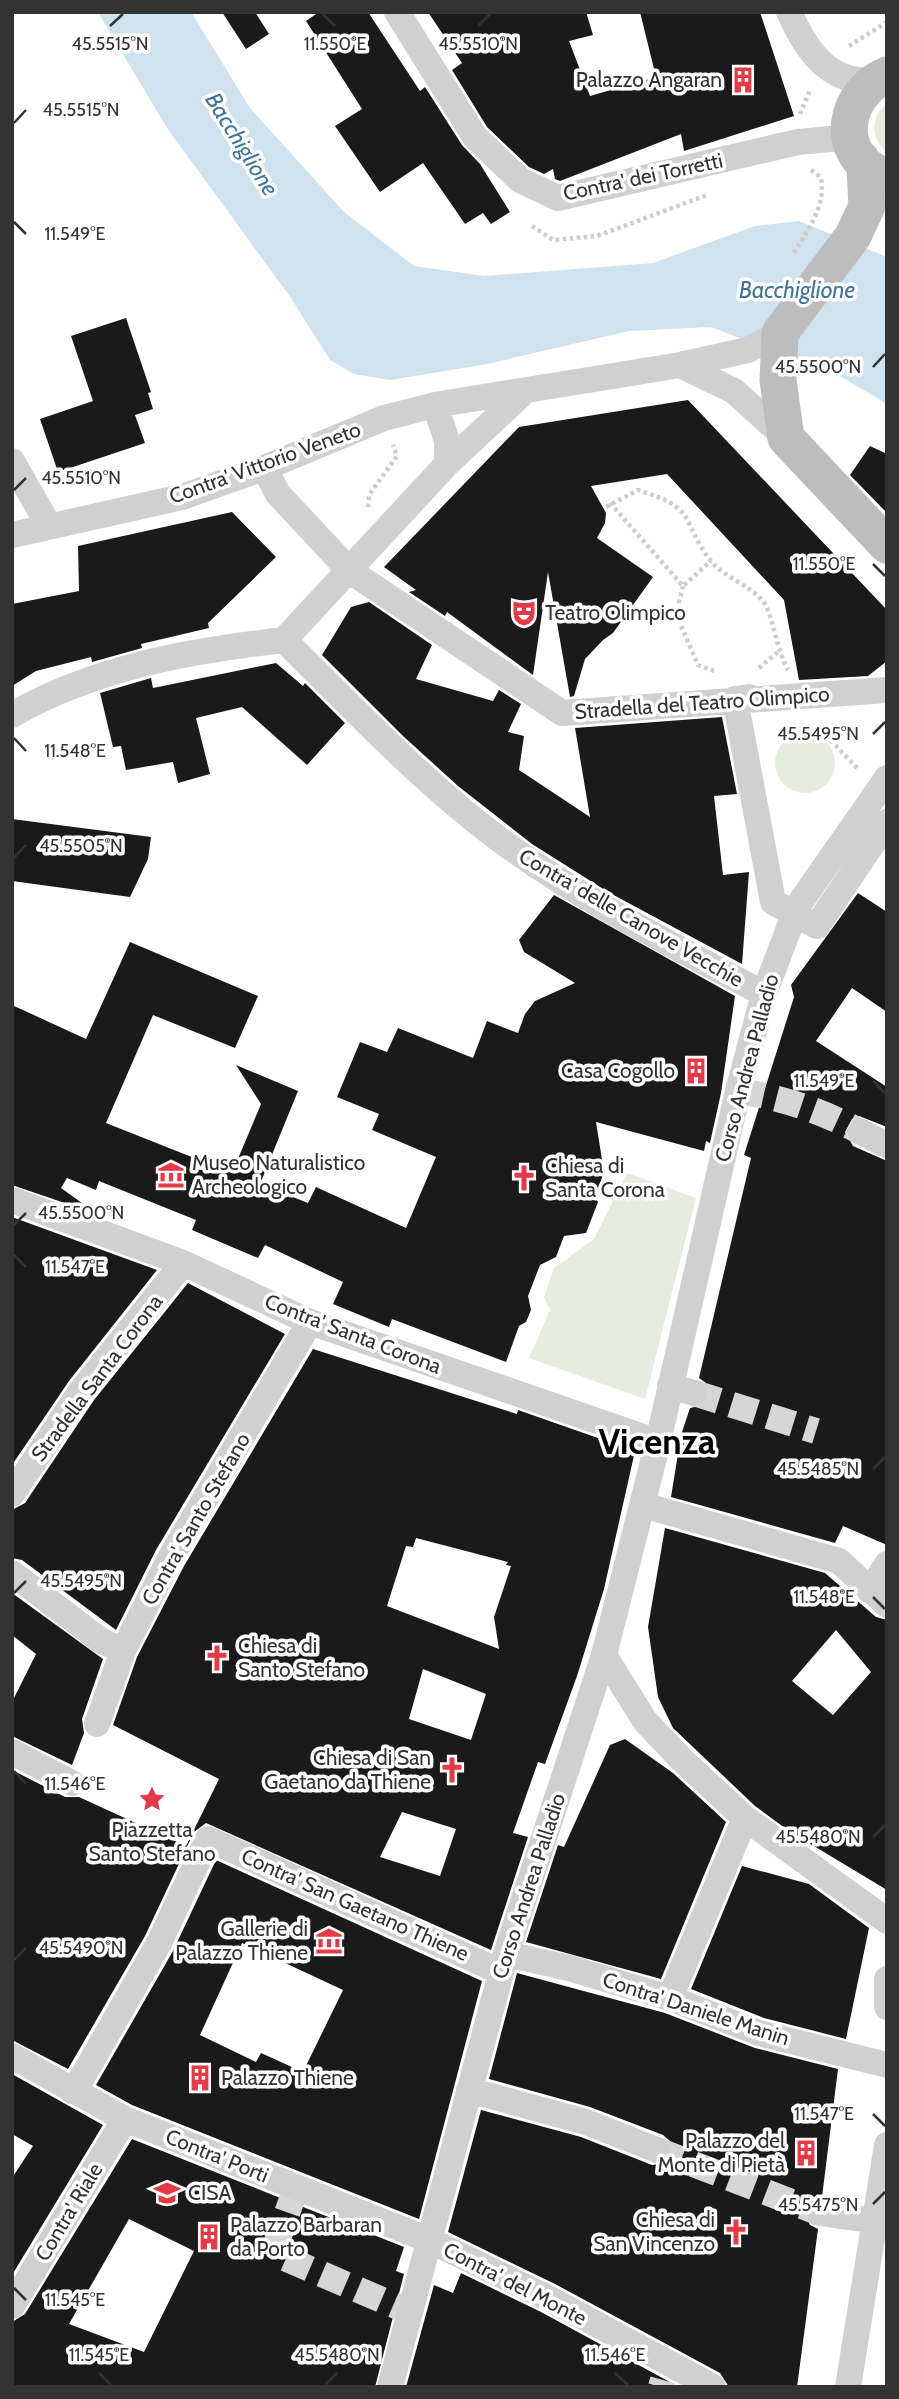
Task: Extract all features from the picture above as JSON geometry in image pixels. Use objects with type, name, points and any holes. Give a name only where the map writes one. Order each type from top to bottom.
[{"type":"street","name":"Contra' dei Torretti","points":[[397,12],[475,137],[520,180],[558,198],[798,142],[870,175]]},
{"type":"street","points":[[789,12],[803,43],[821,64],[847,79],[881,77]]},
{"type":"street","points":[[786,438],[778,374],[780,332],[853,236],[870,175],[850,117],[854,103],[881,77]]},
{"type":"street","name":"Contra' Vittorio Veneto","points":[[12,535],[182,497],[264,468],[384,418],[435,405],[680,365],[748,350],[780,332]]},
{"type":"street","points":[[680,365],[734,391],[786,438],[887,545]]},
{"type":"street","points":[[12,715],[89,678],[205,650],[284,640],[447,464],[525,391]]},
{"type":"street","points":[[435,405],[447,441],[447,464]]},
{"type":"street","points":[[12,461],[49,526]]},
{"type":"street","name":"Stradella del Teatro Olimpico","points":[[264,468],[278,494],[350,571],[562,713],[730,687],[788,685],[887,690]]},
{"type":"street","name":"Contra' delle Canove Vecchie","points":[[284,640],[396,750],[507,845],[614,913],[764,995]]},
{"type":"street","points":[[887,684],[730,687],[773,902],[817,926],[887,822]]},
{"type":"street","name":"Corso Andrea Palladio","points":[[390,2387],[504,1963],[604,1655],[658,1442],[682,1389],[738,1091],[764,995],[794,914],[882,785]]},
{"type":"street","points":[[861,1132],[887,1145]]},
{"type":"street","name":"Contra' Santa Corona","points":[[12,1200],[183,1263],[310,1322],[658,1442]]},
{"type":"street","name":"Stradella Santa Corona","points":[[12,1494],[81,1391],[183,1263]]},
{"type":"street","name":"Contra' Santo Stefano","points":[[97,1724],[123,1651],[170,1558],[310,1322]]},
{"type":"street","points":[[643,1505],[839,1562],[878,1598],[887,1564]]},
{"type":"street","points":[[12,1573],[100,1640],[123,1651]]},
{"type":"street","points":[[604,1655],[645,1721],[745,1818],[877,1914]]},
{"type":"street","points":[[12,1752],[72,1783]]},
{"type":"street","points":[[670,1998],[745,1818]]},
{"type":"street","name":"Contra' San Gaetano Thiene","points":[[72,2091],[159,1943],[208,1839],[504,1963]]},
{"type":"street","name":"Contra' Daniele Manin","points":[[504,1963],[569,1968],[670,1998],[759,2033],[887,2065]]},
{"type":"street","points":[[887,1979],[887,2007]]},
{"type":"street","name":"Contra' Porti","points":[[12,2056],[125,2119],[429,2240]]},
{"type":"street","points":[[469,2090],[586,2122],[657,2150]]},
{"type":"street","name":"Contra' Riale","points":[[12,2306],[125,2119]]},
{"type":"street","points":[[848,2387],[887,2145]]},
{"type":"street","points":[[820,2213],[876,2221]]},
{"type":"street","name":"Contra' del Monte","points":[[429,2240],[548,2298],[666,2372],[713,2387]]},
{"type":"path","points":[[788,265],[818,212],[823,193]]},
{"type":"path","points":[[532,226],[553,240],[597,236],[709,195]]},
{"type":"path","points":[[384,418],[397,456],[369,495],[368,509],[387,531]]},
{"type":"path","points":[[683,586],[608,505],[638,489],[671,500],[689,519],[711,561],[765,604],[788,685],[838,745],[882,785]]},
{"type":"path","points":[[711,561],[683,586],[676,614],[698,664],[730,687]]},
{"type":"path","points":[[750,670],[763,668],[778,652]]},
{"type":"shaded area","points":[[887,103],[887,152],[877,141],[874,128],[877,115]]},
{"type":"shaded area","points":[[799,733],[811,733],[830,746],[835,763],[833,775],[822,788],[811,793],[799,793],[780,780],[775,769],[775,757],[788,738]]},
{"type":"shaded area","points":[[627,1173],[696,1198],[645,1399],[529,1358],[550,1310],[544,1297],[554,1268],[594,1239]]},
{"type":"water","name":"Bacchiglione","points":[[98,12],[191,12],[250,108],[344,212],[414,266],[484,276],[653,263],[755,226],[799,221],[887,257],[887,404],[840,376],[711,327],[629,331],[487,364],[390,380],[354,374],[330,360],[291,298],[167,128]]},
{"type":"building","points":[[222,12],[255,12],[269,34],[246,49]]},
{"type":"building","points":[[319,12],[368,12],[420,91],[425,87],[462,145],[480,164],[510,212],[491,224],[483,213],[465,224],[423,163],[380,192],[335,126],[362,109],[306,21]]},
{"type":"building","points":[[428,12],[586,12],[593,35],[569,41],[590,96],[656,77],[640,12],[760,12],[794,116],[684,151],[681,134],[560,181],[555,179],[553,169],[544,174],[529,167],[487,127],[452,70],[462,63]]},
{"type":"building","points":[[126,318],[151,392],[148,393],[153,409],[135,415],[145,443],[58,472],[40,419],[93,401],[71,336]]},
{"type":"building","points":[[688,400],[887,610],[887,661],[868,676],[799,680],[784,600],[667,474],[591,486],[606,513],[605,523],[597,538],[653,577],[613,633],[585,659],[574,696],[570,697],[548,572],[533,675],[447,612],[445,616],[409,592],[416,590],[384,567],[519,427]]},
{"type":"building","points":[[870,446],[887,454],[887,513],[850,475]]},
{"type":"building","points":[[232,512],[276,557],[208,623],[209,628],[141,644],[142,648],[92,662],[91,657],[36,671],[12,686],[12,604],[79,591],[78,546]]},
{"type":"building","points":[[369,602],[432,645],[416,679],[493,701],[499,690],[521,704],[508,732],[524,736],[519,770],[590,817],[575,728],[722,717],[737,794],[714,796],[723,875],[749,872],[742,964],[608,892],[532,844],[458,786],[403,736],[322,655],[351,607]]},
{"type":"building","points":[[276,663],[303,686],[305,683],[345,723],[307,765],[242,707],[196,718],[210,774],[178,783],[173,762],[126,770],[121,746],[113,747],[100,693],[151,678],[153,688]]},
{"type":"building","points":[[12,819],[151,837],[148,859],[130,897],[12,881]]},
{"type":"building","points":[[858,893],[887,912],[887,1012],[852,988],[816,1041],[887,1087],[887,1127],[859,1116],[852,1119],[845,1132],[853,1146],[887,1161],[887,1545],[843,1526],[835,1543],[671,1497],[681,1435],[690,1408],[704,1405],[709,1397],[706,1383],[699,1378],[751,1158],[744,1155],[794,997],[791,985]]},
{"type":"building","points":[[554,895],[735,996],[721,1093],[710,1143],[706,1141],[704,1151],[596,1122],[604,1172],[595,1197],[598,1202],[586,1233],[564,1236],[556,1257],[540,1265],[528,1296],[531,1310],[526,1322],[519,1326],[506,1362],[392,1319],[389,1327],[333,1304],[343,1282],[265,1245],[258,1258],[192,1230],[196,1220],[99,1181],[96,1190],[67,1178],[61,1188],[89,1208],[88,1211],[12,1185],[12,1005],[86,1039],[130,942],[258,996],[235,1048],[153,1015],[106,1123],[232,1173],[261,1104],[236,1065],[298,1091],[260,1184],[308,1203],[316,1187],[406,1228],[436,1157],[372,1130],[379,1114],[337,1097],[360,1042],[387,1052],[398,1028],[473,1058],[487,1021],[518,1033],[525,1014],[535,1001],[575,983],[524,952],[519,940]]},
{"type":"building","points":[[12,1217],[157,1270],[69,1381],[12,1465]]},
{"type":"building","points":[[188,1283],[285,1334],[156,1550],[116,1630],[22,1560],[12,1558],[12,1510],[25,1503],[94,1400]]},
{"type":"building","points":[[313,1349],[517,1414],[518,1410],[635,1451],[604,1589],[577,1676],[545,1764],[538,1762],[513,1833],[528,1837],[491,1950],[206,1823],[194,1832],[145,1936],[68,2069],[12,2040],[12,1770],[65,1797],[79,1797],[186,1846],[219,1779],[113,1725],[137,1657],[184,1566]],"holes":[[[416,1538],[508,1562],[506,1565],[511,1566],[494,1617],[499,1649],[387,1606],[406,1546],[413,1547]],[[423,1669],[486,1694],[471,1740],[409,1719]],[[402,1812],[456,1829],[440,1876],[380,1857]]]},
{"type":"building","points":[[665,1528],[825,1573],[876,1617],[887,1620],[887,1890],[789,1831],[755,1806],[673,1728],[658,1697],[648,1627]],"holes":[[[836,1630],[871,1672],[833,1715],[792,1681]]]},
{"type":"building","points":[[12,1593],[103,1659],[82,1719],[84,1733],[72,1765],[12,1736],[12,1702],[36,1654],[12,1635]]},
{"type":"building","points":[[625,1739],[673,1773],[726,1822],[661,1979],[526,1942],[558,1845],[564,1847],[610,1745]]},
{"type":"building","points":[[216,1860],[482,1981],[419,2219],[132,2105],[96,2085],[173,1951]],"holes":[[[242,1943],[343,1990],[303,2072],[261,2053],[256,2062],[200,2035]]]},
{"type":"building","points":[[742,1866],[809,1884],[869,1928],[846,2039],[764,2018],[691,1989]]},
{"type":"building","points":[[517,1973],[665,2013],[755,2048],[838,2069],[822,2197],[808,2203],[804,2211],[810,2225],[818,2229],[797,2387],[729,2387],[720,2373],[555,2284],[448,2232],[481,2110],[581,2137],[652,2165],[666,2163],[672,2155],[670,2141],[663,2135],[590,2107],[489,2079]]},
{"type":"building","points":[[12,2074],[103,2125],[12,2275],[12,2178],[33,2146],[12,2134]]},
{"type":"building","points":[[132,2139],[404,2247],[396,2271],[404,2274],[375,2387],[12,2387],[12,2322],[25,2314]],"holes":[[[129,2219],[194,2251],[144,2352],[69,2324]]]},
{"type":"building","points":[[461,2273],[541,2312],[679,2387],[406,2387],[434,2285],[453,2293]]},
{"type":"tunnel","points":[[738,1091],[801,1106],[861,1132]]},
{"type":"tunnel","points":[[694,1393],[816,1431]]},
{"type":"tunnel","points":[[657,2150],[820,2213]]},
{"type":"tunnel","points":[[296,2188],[276,2244],[282,2257],[410,2312]]},
{"type":"tunnel","points":[[661,2387],[663,2380]]},
{"type":"place","name":"Palazzo Angaran","points":[[743,80]]},
{"type":"place","name":"Teatro Olimpico","points":[[524,613]]},
{"type":"place","name":"Casa Cogollo","points":[[696,1071]]},
{"type":"place","name":"Museo Naturalistico Archeologico","points":[[171,1175]]},
{"type":"place","name":"Chiesa di Santa Corona","points":[[524,1178]]},
{"type":"place","name":"Chiesa di Santo Stefano","points":[[217,1658]]},
{"type":"place","name":"Chiesa di San Gaetano da Thiene","points":[[452,1770]]},
{"type":"place","name":"Piazzetta Santo Stefano","points":[[152,1799]]},
{"type":"place","name":"Gallerie di Palazzo Thiene","points":[[329,1941]]},
{"type":"place","name":"Palazzo Thiene","points":[[200,2078]]},
{"type":"place","name":"Palazzo del Monte di Pietà","points":[[806,2153]]},
{"type":"place","name":"CISA","points":[[167,2193]]},
{"type":"place","name":"Chiesa di San Vincenzo","points":[[736,2232]]},
{"type":"place","name":"Palazzo Barbaran da Porto","points":[[209,2237]]},
{"type":"district","name":"Vicenza","points":[[657,1442]]}]
